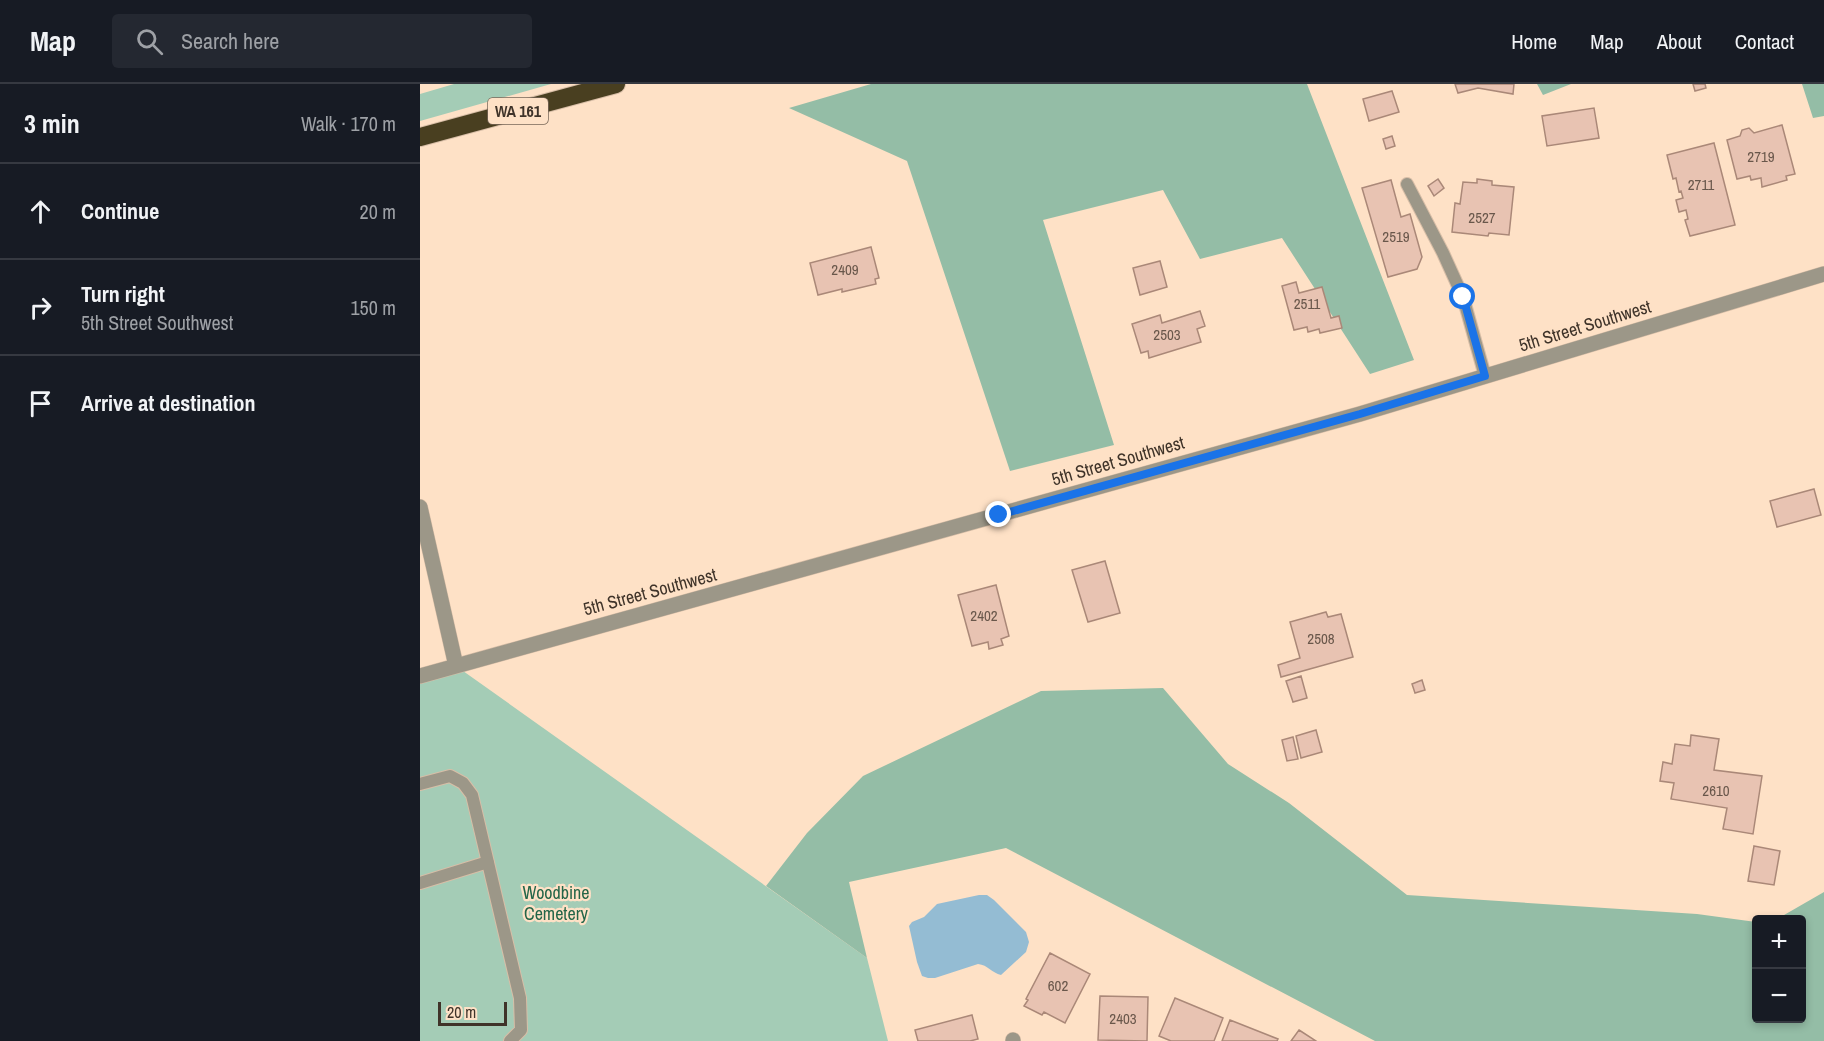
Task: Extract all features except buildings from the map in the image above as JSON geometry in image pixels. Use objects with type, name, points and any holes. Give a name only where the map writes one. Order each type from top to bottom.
[{"type":"highway","name":"WA 161","points":[[420,137],[616,84]]},
{"type":"street","name":"5th Street Southwest","points":[[420,676],[1337,421],[1824,274]]},
{"type":"street","points":[[420,507],[456,666]]},
{"type":"lane","points":[[1407,184],[1463,297],[1485,376]]},
{"type":"lane","points":[[420,784],[450,776],[463,783],[472,795],[520,998],[521,1030],[510,1041]]},
{"type":"lane","points":[[420,883],[488,862]]},
{"type":"green space","points":[[454,84],[551,84],[420,121],[420,94]]},
{"type":"green space","points":[[871,84],[1307,84],[1414,360],[1370,374],[1282,238],[1200,259],[1163,190],[1043,220],[1114,445],[1010,471],[907,161],[789,108]]},
{"type":"green space","points":[[1537,84],[1571,84],[1543,95]]},
{"type":"green space","points":[[1802,84],[1824,84],[1824,116],[1813,118]]},
{"type":"green space","name":"Woodbine Cemetery","points":[[456,666],[867,958],[888,1041],[420,1041],[420,676]]},
{"type":"green space","points":[[1163,688],[1228,764],[1289,803],[1407,895],[1697,914],[1752,921],[1752,1023],[1806,1023],[1806,915],[1784,915],[1824,892],[1824,1041],[1375,1041],[1006,848],[849,882],[867,958],[766,886],[807,833],[863,776],[1041,691]]},
{"type":"water","points":[[987,895],[994,900],[1026,932],[1029,942],[1026,952],[1001,975],[978,964],[935,978],[922,976],[909,926],[912,922],[924,917],[937,904]]},
{"type":"route","points":[[999,515],[1360,414],[1485,376],[1463,297]]}]
